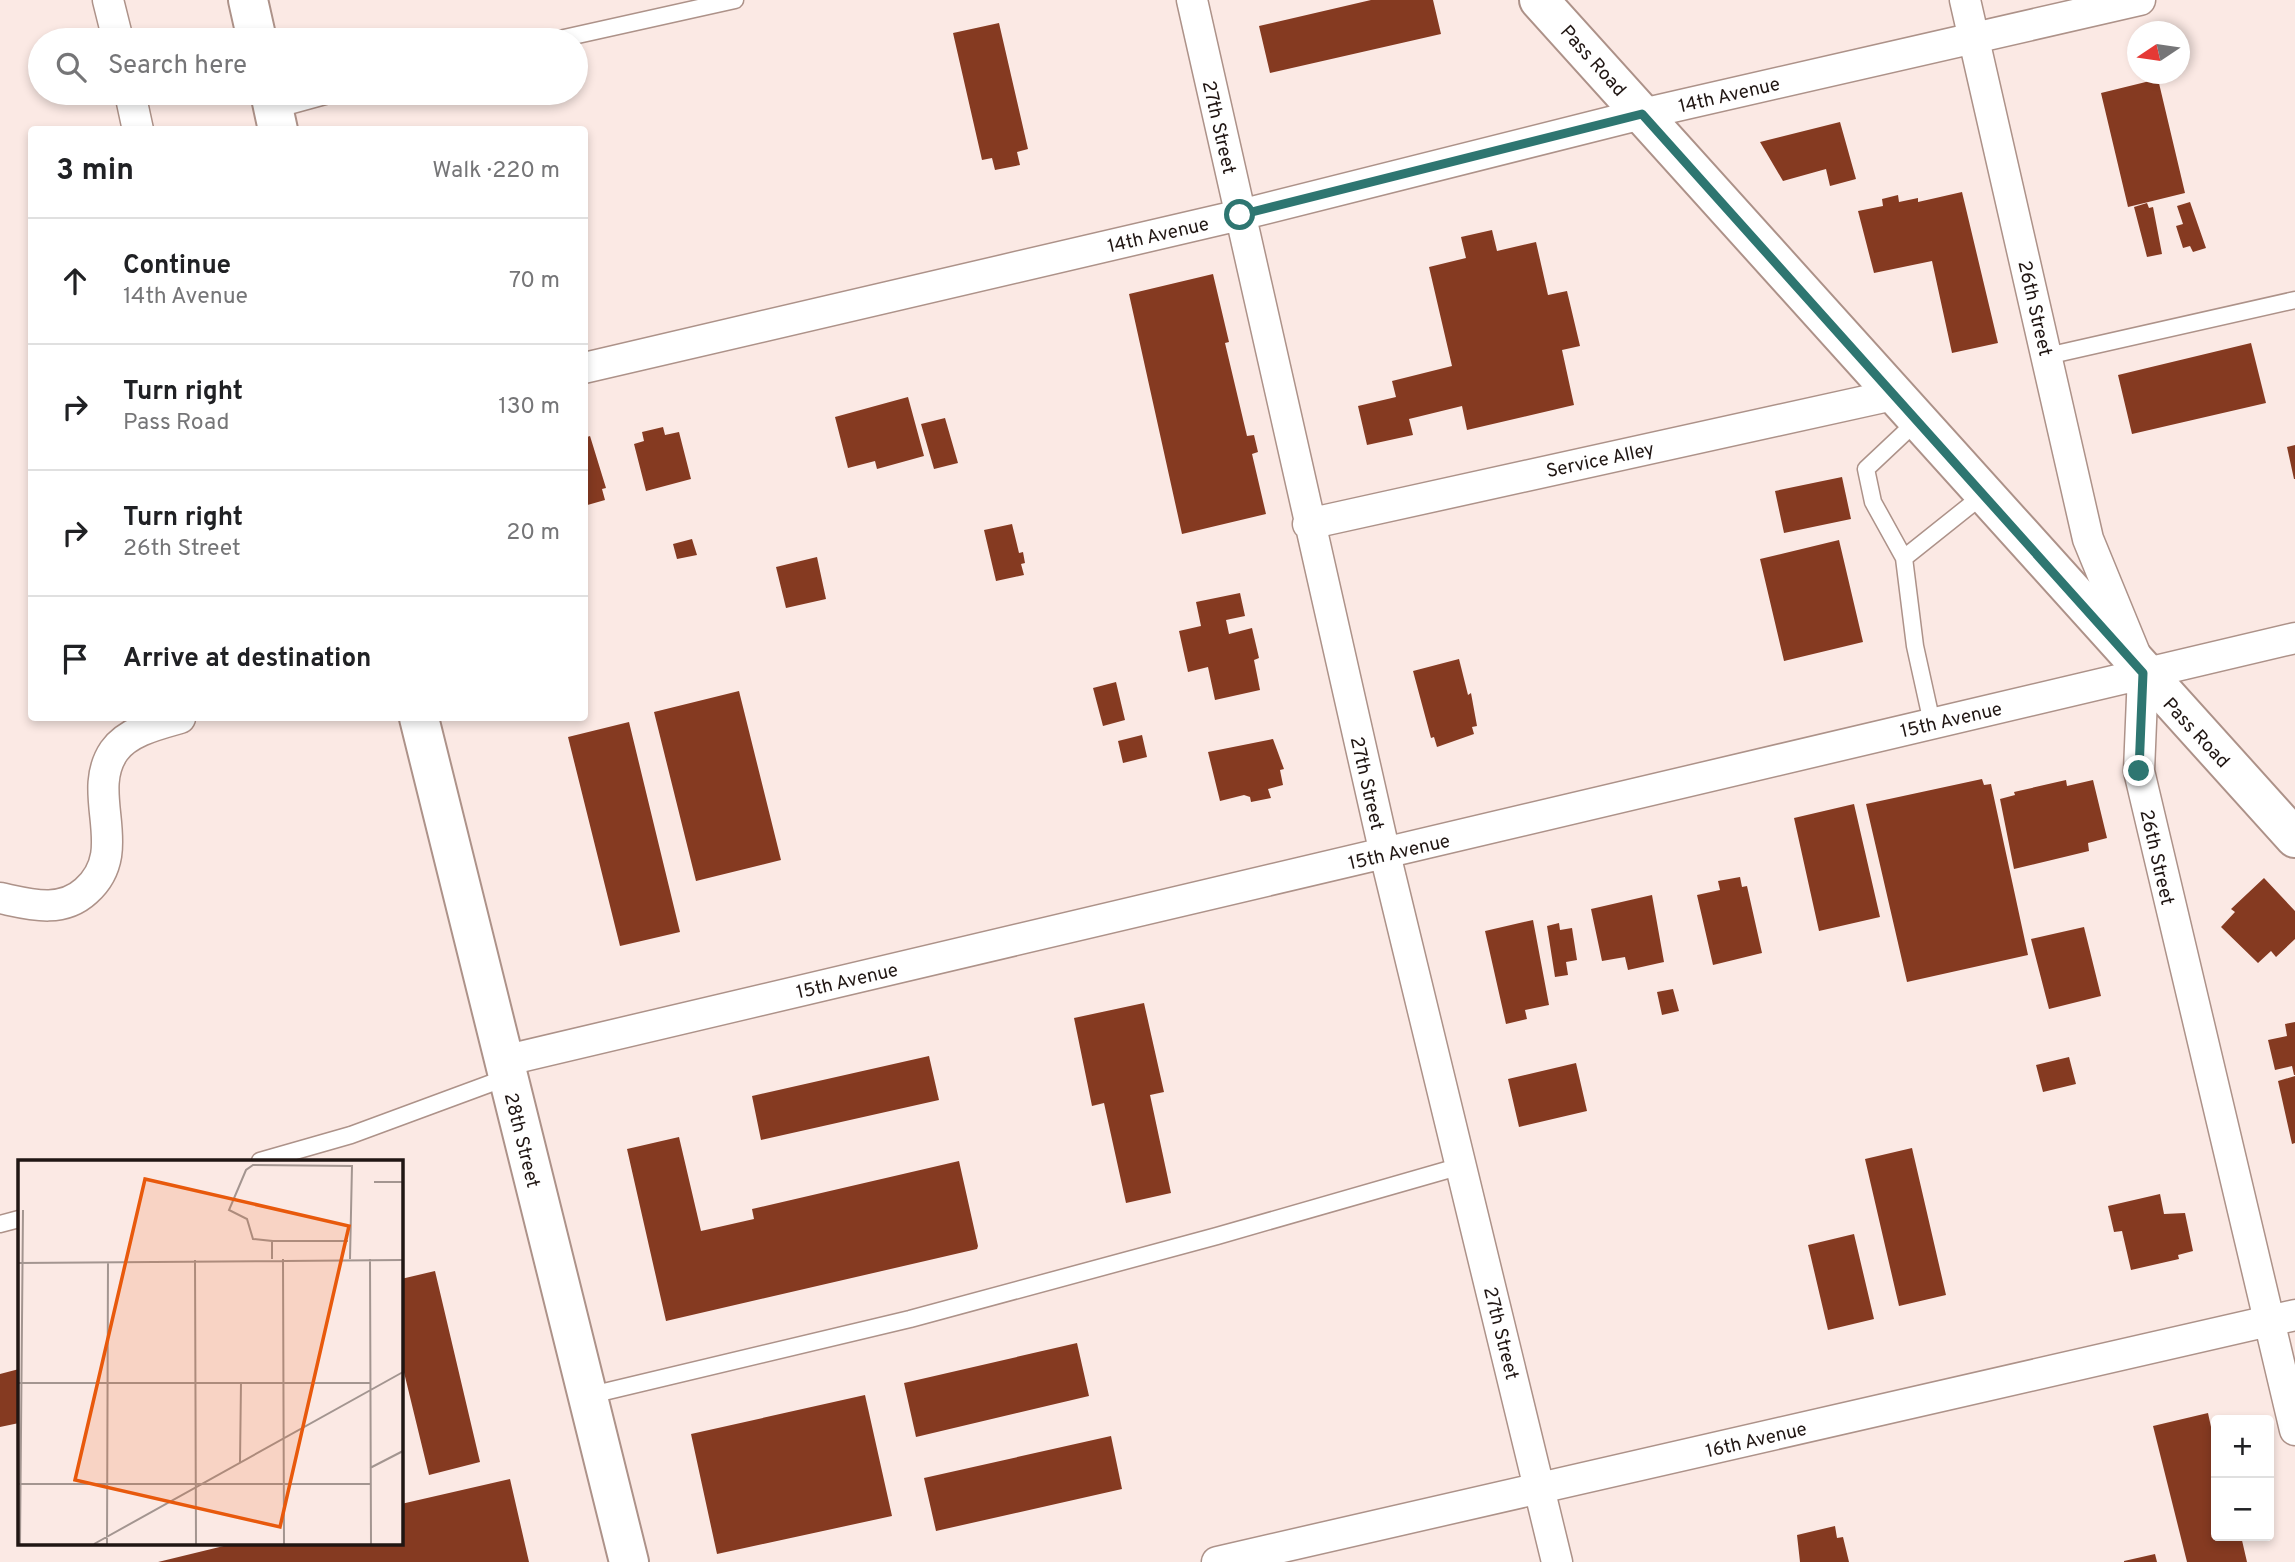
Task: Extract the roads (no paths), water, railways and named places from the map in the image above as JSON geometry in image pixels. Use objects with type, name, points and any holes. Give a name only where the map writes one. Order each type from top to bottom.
[{"type":"main road","points":[[248,0],[254,28]]},
{"type":"main road","name":"Pass Road","points":[[1539,0],[2143,673],[2295,838]]},
{"type":"main road","name":"28th Street","points":[[420,721],[629,1562]]},
{"type":"street","points":[[108,0],[115,28]]},
{"type":"street","name":"27th Street","points":[[1192,0],[1308,524],[1385,855],[1557,1562]]},
{"type":"street","name":"26th Street","points":[[1965,0],[2088,539],[2143,673],[2139,771],[2282,1318],[2295,1430]]},
{"type":"street","name":"14th Avenue","points":[[588,367],[1240,215],[1642,114],[2140,0]]},
{"type":"street","points":[[133,105],[137,126]]},
{"type":"street","name":"Service Alley","points":[[1308,524],[1905,408]]},
{"type":"street","name":"15th Avenue","points":[[505,1069],[1932,723],[2295,638]]},
{"type":"street","points":[[0,898],[38,906],[61,905],[80,897],[98,881],[108,859],[105,776],[114,750],[131,736],[172,721]]},
{"type":"street","name":"16th Avenue","points":[[1217,1562],[2282,1318]]},
{"type":"lane","points":[[588,33],[735,0]]},
{"type":"lane","points":[[274,111],[295,105]]},
{"type":"lane","points":[[2047,356],[2295,300]]},
{"type":"lane","points":[[1905,408],[1866,469],[1873,502],[1904,558],[1915,646],[1932,723]]},
{"type":"lane","points":[[1904,558],[1983,495]]},
{"type":"lane","points":[[264,1160],[351,1135],[505,1069]]},
{"type":"lane","points":[[587,1396],[910,1319],[1217,1236],[1461,1166]]},
{"type":"lane","points":[[0,1224],[18,1219]]}]
